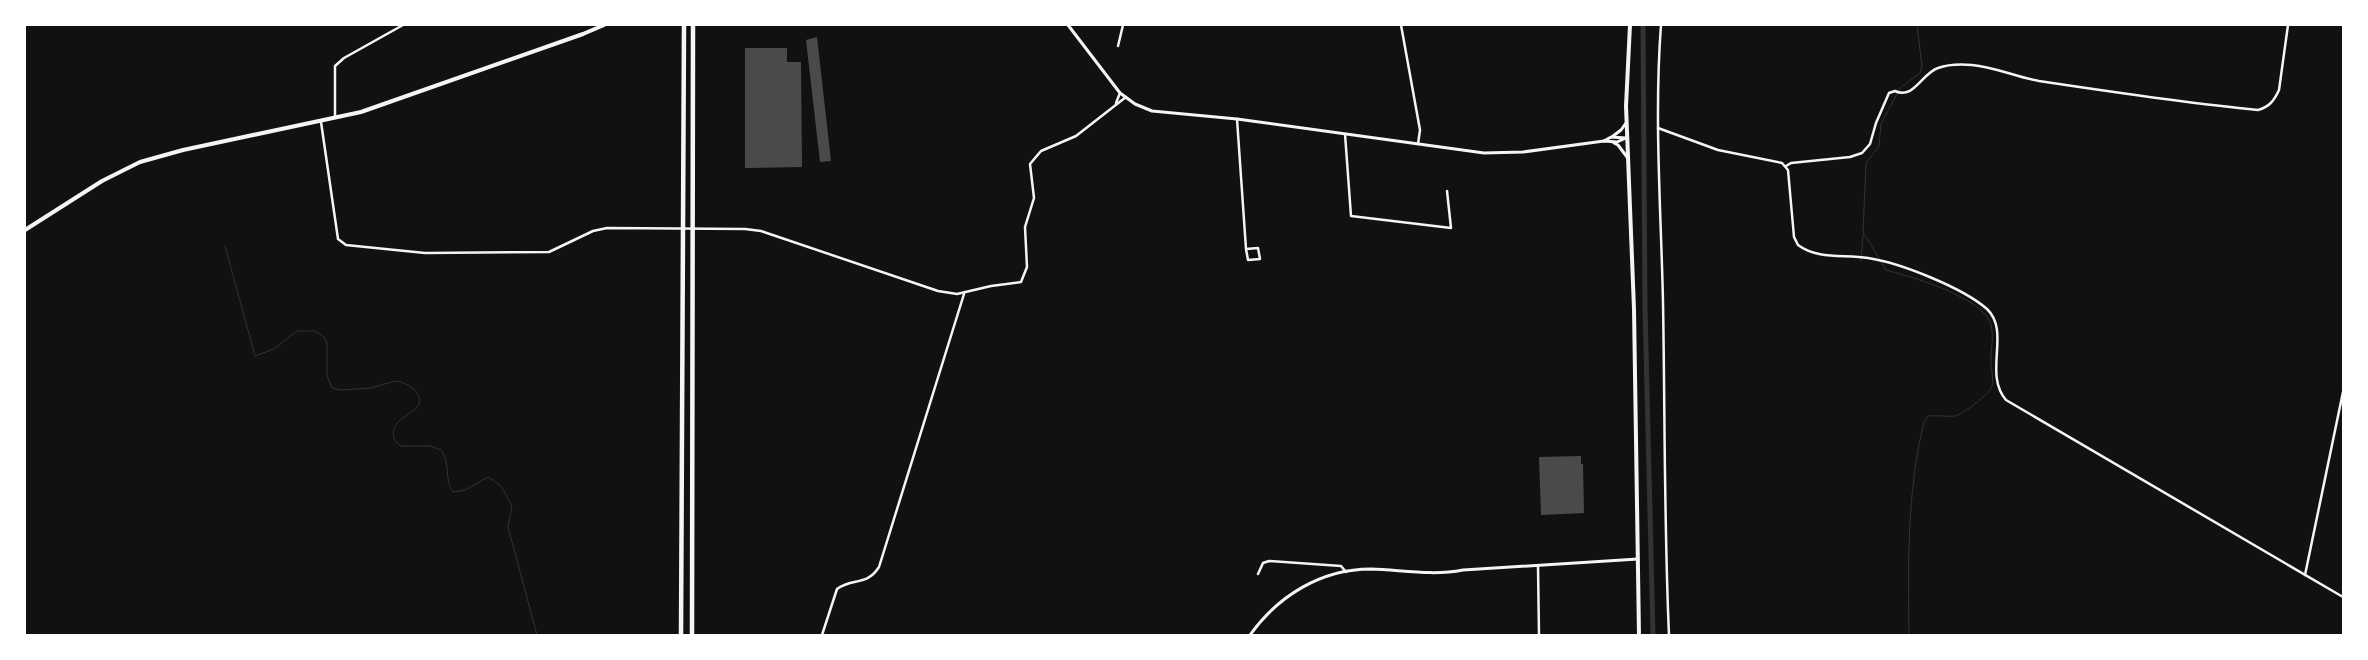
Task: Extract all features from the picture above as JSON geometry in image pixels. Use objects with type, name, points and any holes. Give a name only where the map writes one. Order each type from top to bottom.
[{"type":"highway","points":[[681,635],[684,25]]},
{"type":"highway","points":[[692,25],[692,635]]},
{"type":"main road","points":[[25,230],[102,181],[140,162],[183,150],[335,119],[385,105],[544,49],[604,25]]},
{"type":"main road","points":[[1630,25],[1626,70],[1626,138],[1630,190],[1634,308],[1639,635]]},
{"type":"street","points":[[335,119],[335,66],[344,58],[402,25]]},
{"type":"street","points":[[1068,25],[1120,93],[1126,98],[1152,110],[1504,154],[1604,141],[1618,144],[1628,157]]},
{"type":"street","points":[[1118,46],[1123,25]]},
{"type":"street","points":[[1401,25],[1420,130],[1418,144]]},
{"type":"street","points":[[1661,25],[1658,128],[1663,302],[1665,528],[1669,635]]},
{"type":"street","points":[[1786,166],[1791,163],[1850,157],[1862,153],[1870,144],[1876,123],[1889,93],[1894,91],[1901,94],[1911,90],[1932,71],[1939,68],[1971,65],[2039,81],[2181,103],[2258,110],[2271,104],[2279,90],[2288,25]]},
{"type":"street","points":[[1116,103],[1120,93]]},
{"type":"street","points":[[320,122],[338,240],[346,245],[425,253],[549,252],[593,231],[607,228],[701,228],[761,231],[938,292],[964,294],[992,286],[1017,284],[1023,279],[1027,261],[1026,227],[1034,198],[1030,164],[1033,158],[1041,151],[1076,136],[1116,103],[1126,98]]},
{"type":"street","points":[[1238,120],[1246,248],[1248,260],[1260,259],[1258,248],[1246,248]]},
{"type":"street","points":[[1604,141],[1621,130],[1626,123]]},
{"type":"street","points":[[1658,128],[1718,150],[1782,163],[1788,170],[1794,237],[1798,245],[1810,251],[1831,256],[1865,257],[1882,261],[1948,285],[1973,298],[1988,310],[1997,326],[1997,385],[1999,392],[2014,406],[2343,598]]},
{"type":"street","points":[[1345,134],[1350,216],[1451,228],[1447,191]]},
{"type":"street","points":[[1611,137],[1626,138]]},
{"type":"street","points":[[1611,142],[1626,138]]},
{"type":"street","points":[[822,635],[836,589],[842,585],[868,580],[880,567],[964,294]]},
{"type":"street","points":[[2305,575],[2343,392]]},
{"type":"street","points":[[1250,635],[1260,620],[1288,596],[1316,580],[1346,572],[1372,569],[1446,573],[1463,570],[1638,559]]},
{"type":"street","points":[[1258,574],[1264,563],[1269,561],[1341,566],[1346,572]]},
{"type":"street","points":[[1538,566],[1539,635]]},
{"type":"building","points":[[817,37],[831,161],[820,162],[806,40]]},
{"type":"building","points":[[745,48],[787,48],[787,62],[801,62],[802,167],[745,168]]},
{"type":"building","points":[[1581,456],[1581,464],[1583,464],[1584,513],[1541,515],[1539,457]]},
{"type":"waterway","points":[[1643,25],[1645,308],[1653,635]]},
{"type":"waterway","points":[[1909,635],[1910,528],[1914,474],[1924,422],[1928,416],[1955,416],[1964,412],[1987,393],[1992,386],[1993,379],[1991,359],[1992,329],[1986,315],[1965,299],[1939,287],[1886,270],[1863,232],[1866,163],[1879,146],[1881,124],[1900,88],[1920,73],[1922,67],[1917,25]]},
{"type":"waterway","points":[[1861,261],[1863,234]]},
{"type":"waterway","points":[[225,246],[255,356],[274,349],[297,331],[315,331],[324,337],[327,343],[327,376],[332,388],[340,390],[371,388],[395,381],[413,388],[418,396],[419,405],[401,419],[395,427],[394,439],[400,446],[430,446],[441,450],[446,460],[450,487],[453,492],[465,490],[488,477],[501,486],[512,506],[508,527],[537,635]]}]
